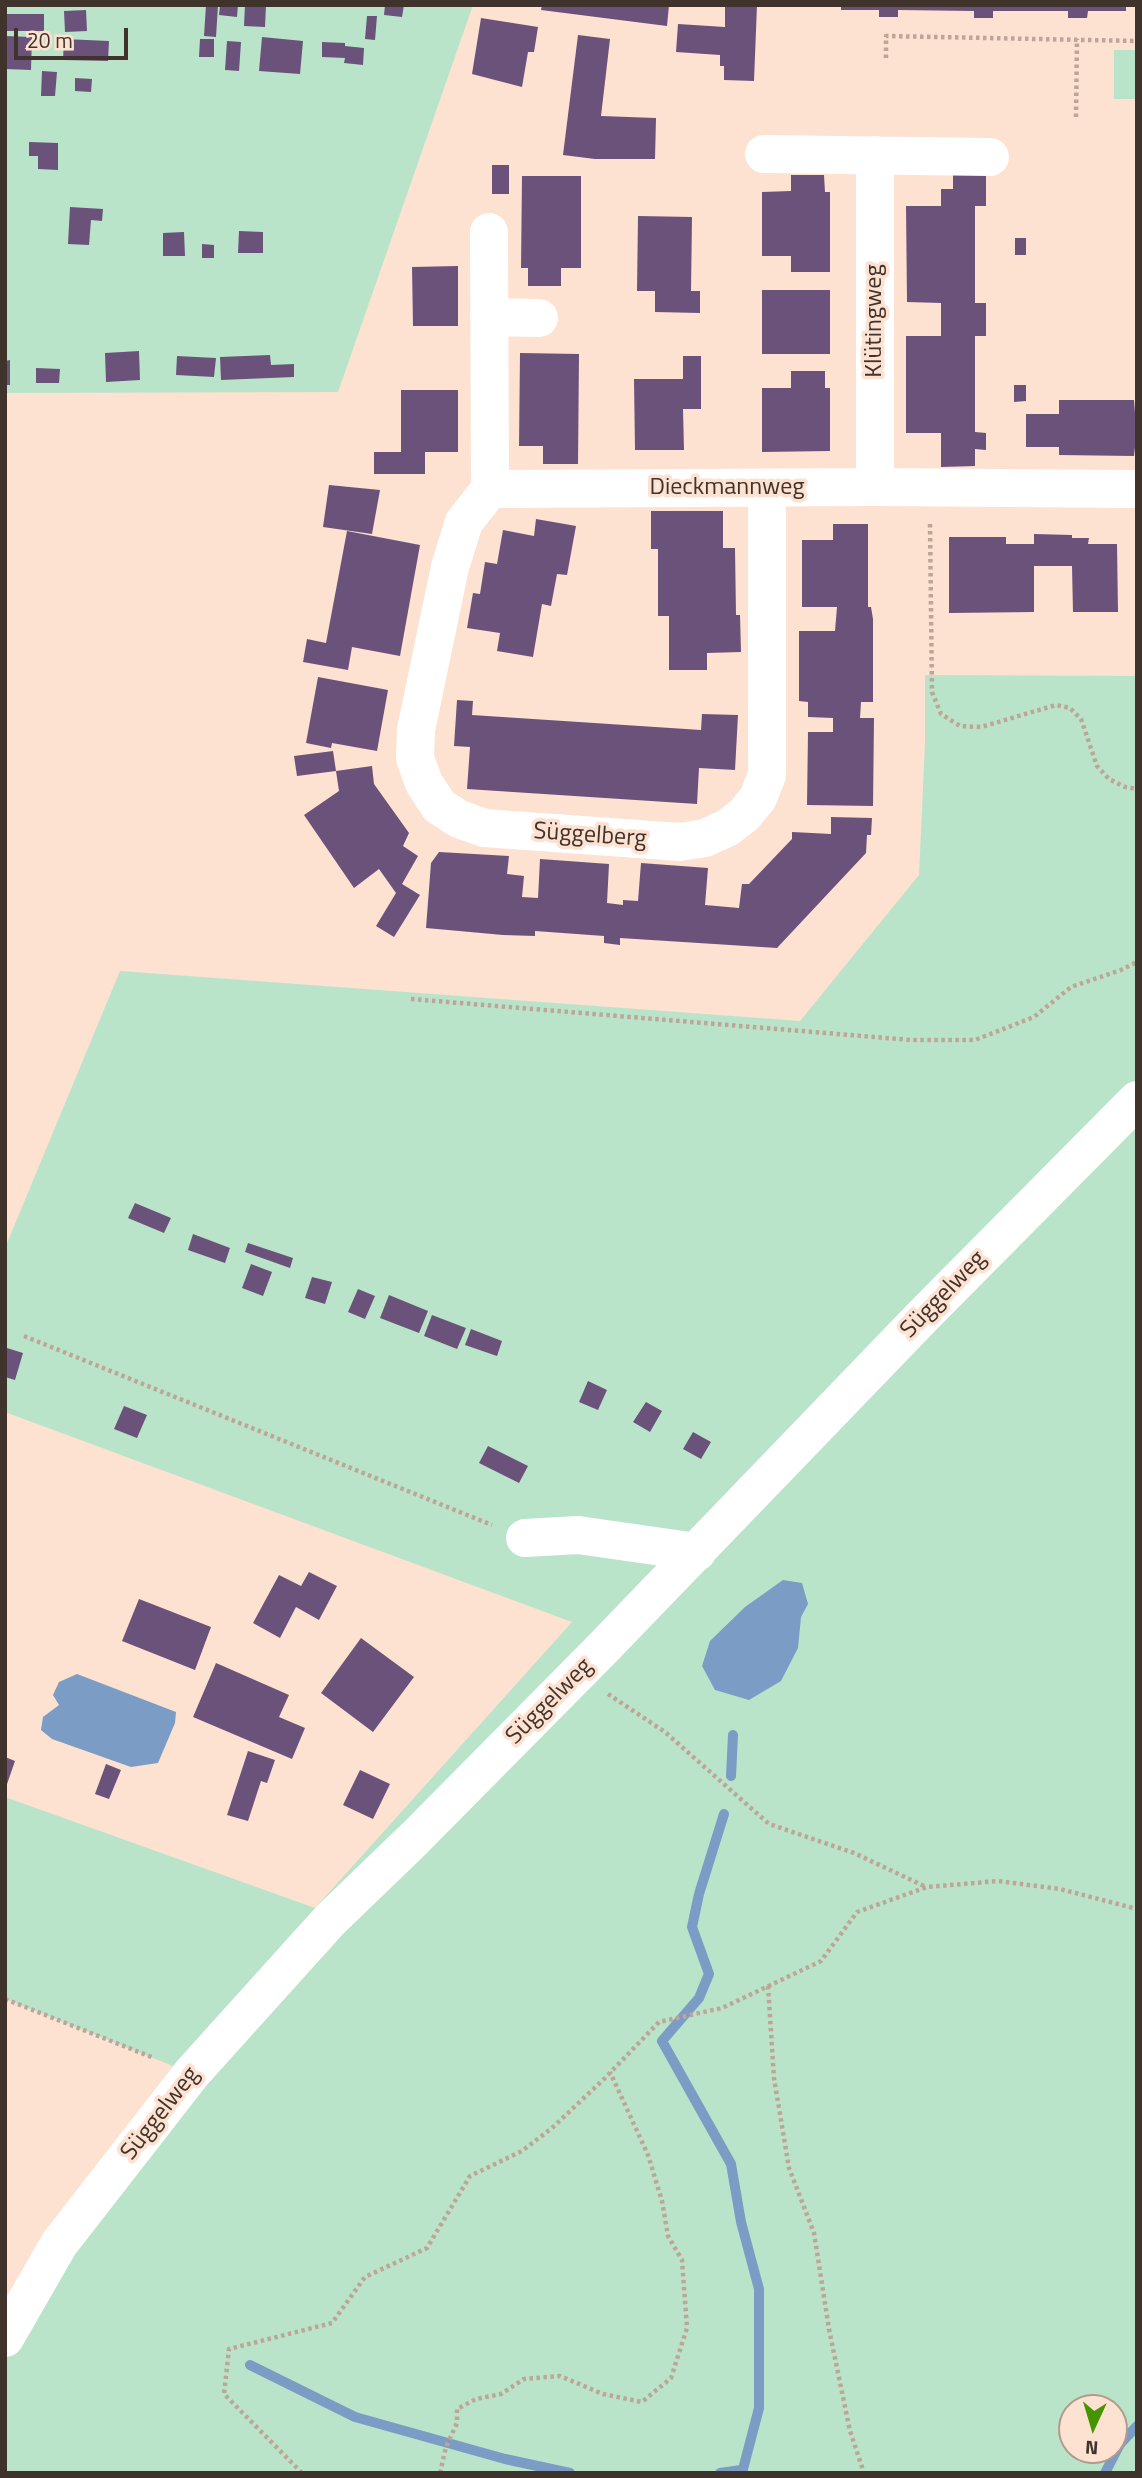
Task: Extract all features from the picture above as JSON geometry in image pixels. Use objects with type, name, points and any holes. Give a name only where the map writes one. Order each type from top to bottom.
[{"type":"street","points":[[764,154],[990,157]]},
{"type":"street","name":"Klütingweg","points":[[874,155],[875,487]]},
{"type":"street","points":[[489,232],[489,489]]},
{"type":"street","points":[[489,317],[539,318]]},
{"type":"street","name":"Dieckmannweg","points":[[489,489],[1137,489]]},
{"type":"street","name":"Süggelberg","points":[[489,489],[464,522],[450,567],[416,730],[415,758],[424,783],[439,806],[459,819],[484,828],[680,842],[705,838],[727,828],[744,815],[758,798],[767,775],[767,489]]},
{"type":"street","name":"Süggelweg","points":[[5,2338],[59,2244],[192,2073],[330,1920],[576,1676],[923,1316],[1137,1100]]},
{"type":"street","points":[[525,1538],[578,1535],[697,1552]]},
{"type":"path","points":[[886,58],[886,36],[1137,41]]},
{"type":"path","points":[[1076,117],[1077,39]]},
{"type":"path","points":[[930,488],[932,692],[942,714],[960,726],[981,727],[1056,705],[1070,708],[1081,719],[1097,766],[1109,779],[1125,787],[1137,789]]},
{"type":"path","points":[[411,999],[911,1040],[975,1040],[1034,1017],[1071,987],[1137,962]]},
{"type":"path","points":[[24,1336],[525,1538]]},
{"type":"path","points":[[576,1676],[591,1681],[623,1706],[665,1732],[769,1824],[854,1853],[927,1887]]},
{"type":"path","points":[[302,2473],[223,2394],[229,2349],[332,2323],[365,2277],[427,2248],[470,2176],[522,2151],[552,2128],[659,2022],[722,2008],[821,1961],[857,1912],[927,1887],[998,1881],[1060,1889],[1137,1909]]},
{"type":"path","points":[[768,1986],[774,2078],[789,2168],[814,2233],[842,2393],[850,2431],[864,2473]]},
{"type":"path","points":[[5,1999],[128,2048]]},
{"type":"path","points":[[440,2473],[446,2447],[457,2423],[457,2409],[476,2399],[501,2393],[524,2379],[560,2376],[603,2394],[642,2402],[671,2378],[687,2328],[682,2260],[668,2236],[662,2201],[648,2155],[610,2073]]},
{"type":"green space","points":[[5,5],[473,5],[338,392],[5,393]]},
{"type":"green space","points":[[1114,50],[1137,50],[1137,99],[1114,99]]},
{"type":"green space","points":[[925,675],[1137,676],[1137,2473],[5,2473],[5,2301],[173,2066],[5,1999],[5,1797],[315,1908],[572,1622],[5,1412],[5,1248],[120,971],[800,1021],[919,875]]},
{"type":"water","points":[[783,1580],[802,1583],[808,1604],[801,1617],[798,1648],[781,1681],[749,1700],[715,1690],[702,1666],[710,1641],[745,1607]]},
{"type":"water","points":[[77,1674],[176,1712],[175,1723],[158,1763],[131,1767],[52,1739],[41,1730],[43,1717],[59,1705],[53,1695],[59,1682]]},
{"type":"building","points":[[206,5],[218,5],[216,37],[204,36]]},
{"type":"building","points":[[220,5],[238,5],[237,17],[219,15]]},
{"type":"building","points":[[245,5],[266,5],[265,27],[244,26]]},
{"type":"building","points":[[385,5],[404,5],[402,17],[384,15]]},
{"type":"building","points":[[542,5],[669,5],[667,26],[541,10]]},
{"type":"building","points":[[725,5],[757,5],[754,81],[724,80],[724,66],[720,66],[720,55],[676,52],[678,24],[725,27]]},
{"type":"building","points":[[841,5],[1126,5],[1126,11],[1088,11],[1087,18],[1068,18],[1068,11],[993,11],[993,18],[974,18],[974,11],[898,10],[898,17],[879,17],[879,10],[841,10]]},
{"type":"building","points":[[86,10],[87,31],[65,32],[64,11]]},
{"type":"building","points":[[5,14],[44,14],[44,31],[5,31]]},
{"type":"building","points":[[367,16],[377,16],[375,40],[365,39]]},
{"type":"building","points":[[481,18],[538,27],[534,52],[528,52],[522,87],[472,74]]},
{"type":"building","points":[[578,35],[610,39],[601,116],[656,118],[655,159],[595,159],[563,155]]},
{"type":"building","points":[[5,36],[32,37],[31,70],[5,69]]},
{"type":"building","points":[[262,37],[303,41],[300,74],[259,71]]},
{"type":"building","points":[[64,39],[109,41],[108,61],[63,60]]},
{"type":"building","points":[[200,39],[214,39],[214,57],[199,57]]},
{"type":"building","points":[[227,41],[241,42],[239,71],[225,70]]},
{"type":"building","points":[[322,42],[345,43],[345,46],[364,48],[363,65],[344,63],[345,58],[322,57]]},
{"type":"building","points":[[42,71],[57,72],[55,96],[41,96]]},
{"type":"building","points":[[75,78],[92,79],[91,92],[75,91]]},
{"type":"building","points":[[29,142],[58,143],[58,170],[38,169],[38,156],[29,156]]},
{"type":"building","points":[[492,165],[509,165],[509,194],[492,194]]},
{"type":"building","points":[[953,172],[986,172],[986,206],[975,206],[975,303],[986,303],[986,336],[975,336],[975,432],[986,433],[986,450],[975,449],[975,466],[941,467],[941,433],[906,433],[906,336],[941,336],[941,303],[907,302],[906,206],[941,206],[941,189],[953,189]]},
{"type":"building","points":[[791,175],[824,175],[825,192],[830,192],[830,272],[791,272],[791,256],[762,256],[762,192],[791,191]]},
{"type":"building","points":[[522,176],[581,176],[581,268],[561,268],[561,286],[528,286],[528,268],[521,268]]},
{"type":"building","points":[[70,207],[103,209],[102,221],[91,220],[89,245],[68,244]]},
{"type":"building","points":[[638,216],[692,217],[691,291],[700,291],[700,313],[655,312],[655,291],[637,291]]},
{"type":"building","points":[[239,231],[263,232],[263,253],[238,253]]},
{"type":"building","points":[[184,232],[185,256],[163,256],[163,233]]},
{"type":"building","points":[[1015,238],[1026,238],[1026,255],[1015,255]]},
{"type":"building","points":[[202,244],[214,245],[214,258],[202,258]]},
{"type":"building","points":[[458,266],[458,326],[413,326],[412,267]]},
{"type":"building","points":[[762,290],[830,290],[830,354],[762,354]]},
{"type":"building","points":[[139,351],[140,380],[106,382],[105,353]]},
{"type":"building","points":[[520,353],[579,354],[578,464],[543,464],[543,446],[519,446]]},
{"type":"building","points":[[270,355],[271,365],[294,364],[294,377],[221,380],[220,357]]},
{"type":"building","points":[[177,356],[216,358],[214,377],[176,375]]},
{"type":"building","points":[[683,356],[701,356],[701,409],[683,409],[684,450],[635,450],[634,379],[683,379]]},
{"type":"building","points":[[10,360],[10,385],[5,385],[5,361]]},
{"type":"building","points":[[36,368],[60,369],[59,383],[36,383]]},
{"type":"building","points":[[791,371],[825,371],[825,388],[830,388],[830,451],[762,452],[762,388],[791,388]]},
{"type":"building","points":[[1014,385],[1026,385],[1026,401],[1014,402]]},
{"type":"building","points":[[401,390],[458,390],[458,452],[425,452],[425,474],[374,474],[374,452],[401,452]]},
{"type":"building","points":[[1059,400],[1134,400],[1137,413],[1137,447],[1134,456],[1059,455],[1059,447],[1026,447],[1026,414],[1059,414]]},
{"type":"building","points":[[329,485],[380,490],[372,534],[323,527]]},
{"type":"building","points":[[651,511],[723,511],[723,548],[735,548],[736,615],[740,615],[741,652],[707,653],[707,670],[669,670],[669,616],[658,616],[658,549],[651,549]]},
{"type":"building","points":[[536,519],[576,526],[567,575],[557,574],[551,606],[542,604],[533,657],[497,651],[500,633],[467,628],[473,593],[480,594],[485,562],[497,564],[503,530],[534,536]]},
{"type":"building","points":[[833,524],[868,524],[868,607],[871,607],[873,619],[873,702],[861,702],[860,718],[874,718],[873,806],[807,805],[808,732],[833,732],[833,718],[808,717],[808,702],[799,701],[799,631],[835,631],[837,607],[802,607],[802,540],[833,540]]},
{"type":"building","points":[[347,531],[420,545],[400,656],[352,647],[348,670],[303,662],[307,639],[326,643]]},
{"type":"building","points":[[1034,534],[1072,535],[1072,538],[1089,538],[1088,544],[1117,544],[1118,612],[1073,612],[1072,566],[1034,566],[1034,612],[949,613],[949,537],[1006,537],[1006,544],[1034,544]]},
{"type":"building","points":[[318,677],[388,690],[377,751],[332,743],[331,748],[306,743]]},
{"type":"building","points":[[457,700],[473,701],[472,715],[701,730],[702,714],[738,715],[735,770],[699,768],[697,804],[467,789],[470,747],[454,746]]},
{"type":"building","points":[[333,751],[336,771],[297,776],[294,756]]},
{"type":"building","points":[[372,766],[374,784],[409,833],[403,846],[418,856],[402,884],[420,895],[394,937],[376,926],[396,893],[379,869],[354,888],[304,815],[339,791],[336,771]]},
{"type":"building","points":[[831,817],[872,818],[866,853],[777,948],[620,938],[620,945],[604,943],[604,936],[535,931],[535,936],[503,935],[426,928],[431,863],[439,852],[509,856],[507,874],[524,876],[522,897],[538,898],[540,859],[609,864],[607,903],[623,905],[623,900],[638,901],[641,863],[708,868],[705,905],[739,908],[742,884],[749,884],[792,839],[792,832],[831,834]]},
{"type":"building","points":[[135,1203],[171,1218],[164,1233],[128,1218]]},
{"type":"building","points":[[193,1234],[230,1248],[225,1263],[188,1250]]},
{"type":"building","points":[[248,1243],[293,1258],[290,1268],[245,1252]]},
{"type":"building","points":[[251,1264],[272,1272],[263,1296],[242,1288]]},
{"type":"building","points":[[312,1277],[332,1282],[325,1304],[305,1298]]},
{"type":"building","points":[[358,1289],[375,1296],[365,1319],[348,1312]]},
{"type":"building","points":[[389,1295],[428,1311],[419,1333],[380,1318]]},
{"type":"building","points":[[432,1315],[466,1328],[457,1349],[424,1336]]},
{"type":"building","points":[[471,1329],[502,1341],[497,1356],[465,1345]]},
{"type":"building","points":[[7,1348],[23,1353],[15,1380],[5,1377]]},
{"type":"building","points":[[588,1381],[607,1390],[598,1410],[579,1402]]},
{"type":"building","points":[[646,1402],[662,1411],[650,1432],[633,1422]]},
{"type":"building","points":[[124,1406],[147,1415],[137,1438],[114,1429]]},
{"type":"building","points":[[693,1432],[711,1442],[701,1459],[683,1449]]},
{"type":"building","points":[[488,1446],[528,1466],[519,1483],[479,1463]]},
{"type":"building","points":[[309,1572],[337,1586],[319,1620],[296,1607],[280,1638],[253,1623],[279,1575],[301,1586]]},
{"type":"building","points":[[139,1599],[211,1627],[195,1670],[122,1641]]},
{"type":"building","points":[[361,1638],[414,1677],[373,1732],[321,1693]]},
{"type":"building","points":[[216,1663],[289,1695],[279,1717],[305,1728],[292,1759],[193,1717]]},
{"type":"building","points":[[248,1751],[275,1760],[267,1783],[261,1781],[248,1821],[227,1815]]},
{"type":"building","points":[[5,1757],[15,1761],[6,1787],[5,1787]]},
{"type":"building","points":[[106,1764],[121,1770],[109,1799],[95,1794]]},
{"type":"building","points":[[360,1770],[390,1784],[373,1819],[343,1805]]},
{"type":"waterway","points":[[731,1776],[733,1735]]},
{"type":"waterway","points":[[724,1814],[699,1894],[692,1927],[709,1974],[699,1998],[662,2041],[731,2164],[741,2222],[759,2289],[759,2408],[742,2473]]},
{"type":"waterway","points":[[250,2365],[355,2417],[505,2459],[570,2473]]},
{"type":"waterway","points":[[1105,2473],[1120,2444],[1137,2426]]},
{"type":"waterway","points":[[720,2473],[741,2470]]}]
